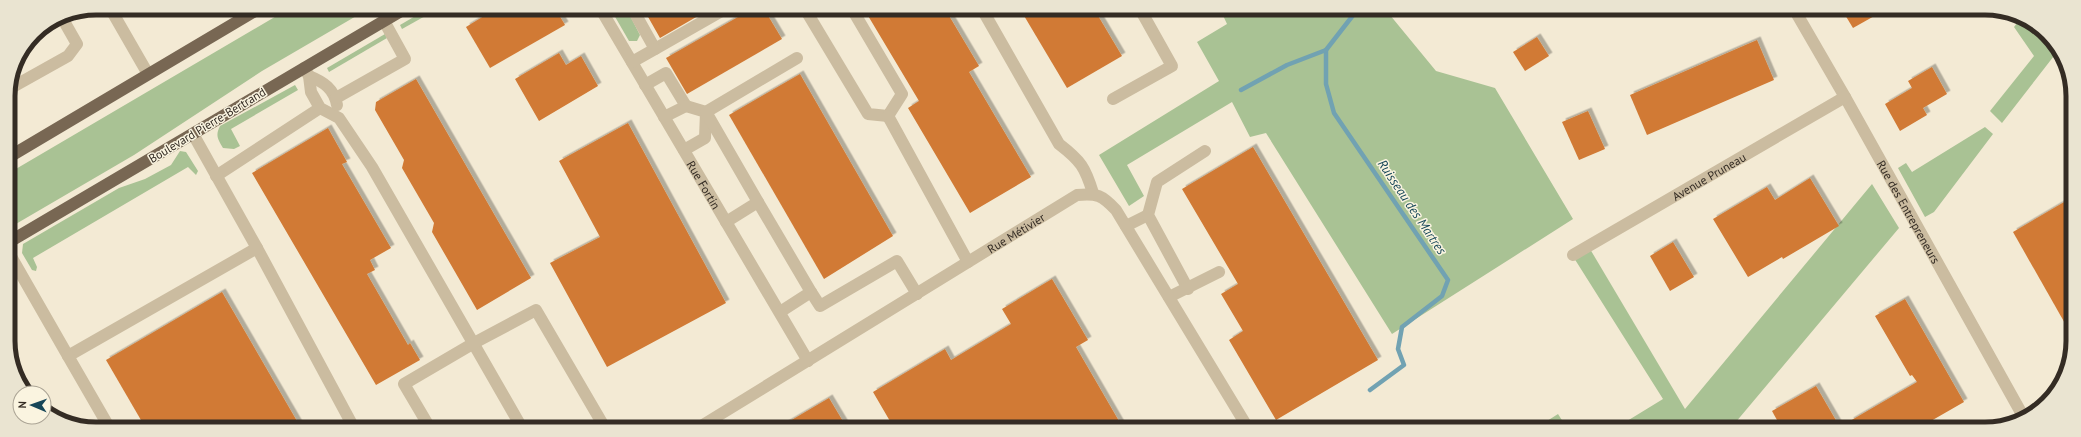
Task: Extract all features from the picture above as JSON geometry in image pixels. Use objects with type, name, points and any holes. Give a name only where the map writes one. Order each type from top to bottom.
[{"type":"main road","points":[[15,153],[248,15]]},
{"type":"main road","name":"Boulevard Pierre-Bertrand","points":[[15,238],[193,134],[307,72],[394,15]]},
{"type":"street","points":[[114,15],[148,74]]},
{"type":"street","name":"Rue Fortin","points":[[604,15],[808,361]]},
{"type":"street","points":[[636,15],[655,49]]},
{"type":"street","points":[[632,62],[713,15]]},
{"type":"street","points":[[809,15],[868,114],[888,116]]},
{"type":"street","points":[[856,15],[902,94],[888,116]]},
{"type":"street","points":[[985,15],[1058,144],[1073,155],[1086,169],[1094,193],[1106,199],[1116,210],[1244,422]]},
{"type":"street","points":[[1113,99],[1172,66],[1143,15]]},
{"type":"street","name":"Rue des Entrepreneurs","points":[[1797,15],[1845,97],[2021,413]]},
{"type":"street","points":[[16,84],[68,56],[77,44],[64,21]]},
{"type":"street","points":[[336,98],[404,59],[384,21]]},
{"type":"street","points":[[706,112],[797,58]]},
{"type":"street","points":[[307,72],[325,83],[336,98],[339,118],[372,167],[519,422]]},
{"type":"street","points":[[307,72],[311,92],[320,108],[339,118]]},
{"type":"street","points":[[645,85],[666,73],[686,106],[706,112],[820,306],[897,260],[917,294]]},
{"type":"street","name":"Avenue Pruneau","points":[[1573,254],[1845,97]]},
{"type":"street","points":[[664,117],[686,106]]},
{"type":"street","points":[[216,176],[320,108]]},
{"type":"street","points":[[684,150],[705,138],[706,112]]},
{"type":"street","points":[[888,116],[968,262]]},
{"type":"street","points":[[193,134],[257,248],[351,422]]},
{"type":"street","points":[[1188,289],[1148,214],[1157,182],[1205,150]]},
{"type":"street","name":"Rue Métivier","points":[[708,422],[1077,195],[1094,193]]},
{"type":"street","points":[[726,222],[758,202]]},
{"type":"street","points":[[1126,226],[1148,214]]},
{"type":"street","points":[[68,356],[257,248]]},
{"type":"street","points":[[15,263],[106,422]]},
{"type":"street","points":[[1169,297],[1188,289],[1219,272]]},
{"type":"street","points":[[780,312],[812,292]]},
{"type":"street","points":[[426,422],[404,384],[474,342],[536,310],[601,422]]},
{"type":"green space","points":[[278,15],[358,15],[262,71],[134,155],[15,224],[15,169]]},
{"type":"green space","points":[[417,15],[427,15],[402,29],[400,25]]},
{"type":"green space","points":[[614,15],[630,15],[640,35],[637,41],[629,41]]},
{"type":"green space","points":[[1223,15],[1390,15],[1436,71],[1495,88],[1573,219],[1392,334],[1266,133],[1250,137],[1232,102],[1127,165],[1144,196],[1129,206],[1099,155],[1219,81],[1197,42],[1227,24]]},
{"type":"green space","points":[[2018,22],[2030,29],[2046,43],[2055,55],[2002,123],[1990,111],[2034,56],[2014,27]]},
{"type":"green space","points":[[385,34],[387,38],[329,72],[327,68]]},
{"type":"green space","points":[[295,85],[298,90],[231,129],[240,146],[234,149],[223,148],[218,137],[220,126]]},
{"type":"green space","points":[[1985,127],[1993,134],[1934,212],[1925,217],[1898,168],[1906,163],[1912,172]]},
{"type":"green space","points":[[180,151],[186,152],[198,171],[196,175],[188,167],[33,258],[37,267],[36,271],[32,270],[22,253],[23,244],[119,188],[145,179],[171,165]]},
{"type":"green space","points":[[1872,184],[1899,228],[1736,422],[1625,422],[1663,399],[1574,258],[1590,249],[1685,409]]},
{"type":"green space","points":[[1558,414],[1563,422],[1545,422]]},
{"type":"building","points":[[486,15],[559,15],[565,25],[490,68],[466,27]]},
{"type":"building","points":[[647,15],[700,15],[660,38]]},
{"type":"building","points":[[741,15],[768,15],[782,39],[687,94],[666,58]]},
{"type":"building","points":[[868,15],[949,15],[979,66],[969,72],[1031,177],[970,213],[908,108],[919,101]]},
{"type":"building","points":[[1024,15],[1098,15],[1122,56],[1067,88]]},
{"type":"building","points":[[1845,15],[1876,15],[1853,28]]},
{"type":"building","points":[[1537,37],[1549,56],[1525,71],[1513,52]]},
{"type":"building","points":[[1757,40],[1774,80],[1647,135],[1630,95]]},
{"type":"building","points":[[559,53],[566,65],[581,56],[598,86],[539,121],[515,79]]},
{"type":"building","points":[[1932,67],[1947,94],[1923,108],[1927,115],[1900,131],[1885,104],[1912,88],[1908,81]]},
{"type":"building","points":[[800,74],[893,236],[824,279],[729,115]]},
{"type":"building","points":[[416,79],[531,278],[477,310],[432,232],[434,223],[402,168],[404,160],[375,110],[376,102]]},
{"type":"building","points":[[1588,111],[1605,149],[1579,160],[1562,122]]},
{"type":"building","points":[[628,123],[726,303],[607,367],[550,263],[600,237],[559,161]]},
{"type":"building","points":[[328,128],[347,162],[342,164],[391,248],[370,260],[375,270],[367,274],[408,345],[410,343],[420,360],[376,385],[252,173]]},
{"type":"building","points":[[1253,147],[1378,360],[1276,420],[1229,340],[1243,331],[1221,294],[1238,284],[1182,189]]},
{"type":"building","points":[[1810,178],[1839,226],[1783,259],[1782,257],[1748,277],[1713,219],[1767,187],[1775,200]]},
{"type":"building","points":[[2066,201],[2066,325],[2013,232]]},
{"type":"building","points":[[1673,242],[1694,277],[1670,291],[1650,256]]},
{"type":"building","points":[[1052,279],[1088,340],[1076,347],[1120,422],[890,422],[873,392],[945,349],[951,360],[1011,324],[1002,309]]},
{"type":"building","points":[[222,292],[298,422],[142,422],[106,360]]},
{"type":"building","points":[[1905,299],[1964,402],[1929,422],[1851,422],[1917,382],[1912,375],[1910,376],[1875,316]]},
{"type":"building","points":[[1816,386],[1837,422],[1778,422],[1772,411]]},
{"type":"building","points":[[829,398],[843,422],[788,422]]},
{"type":"waterway","name":"Ruisseau des Martres","points":[[1353,15],[1326,50],[1326,84],[1334,113],[1448,280],[1442,296],[1402,327],[1398,349],[1404,365],[1370,390]]},
{"type":"waterway","points":[[1241,90],[1287,65],[1326,50]]}]
